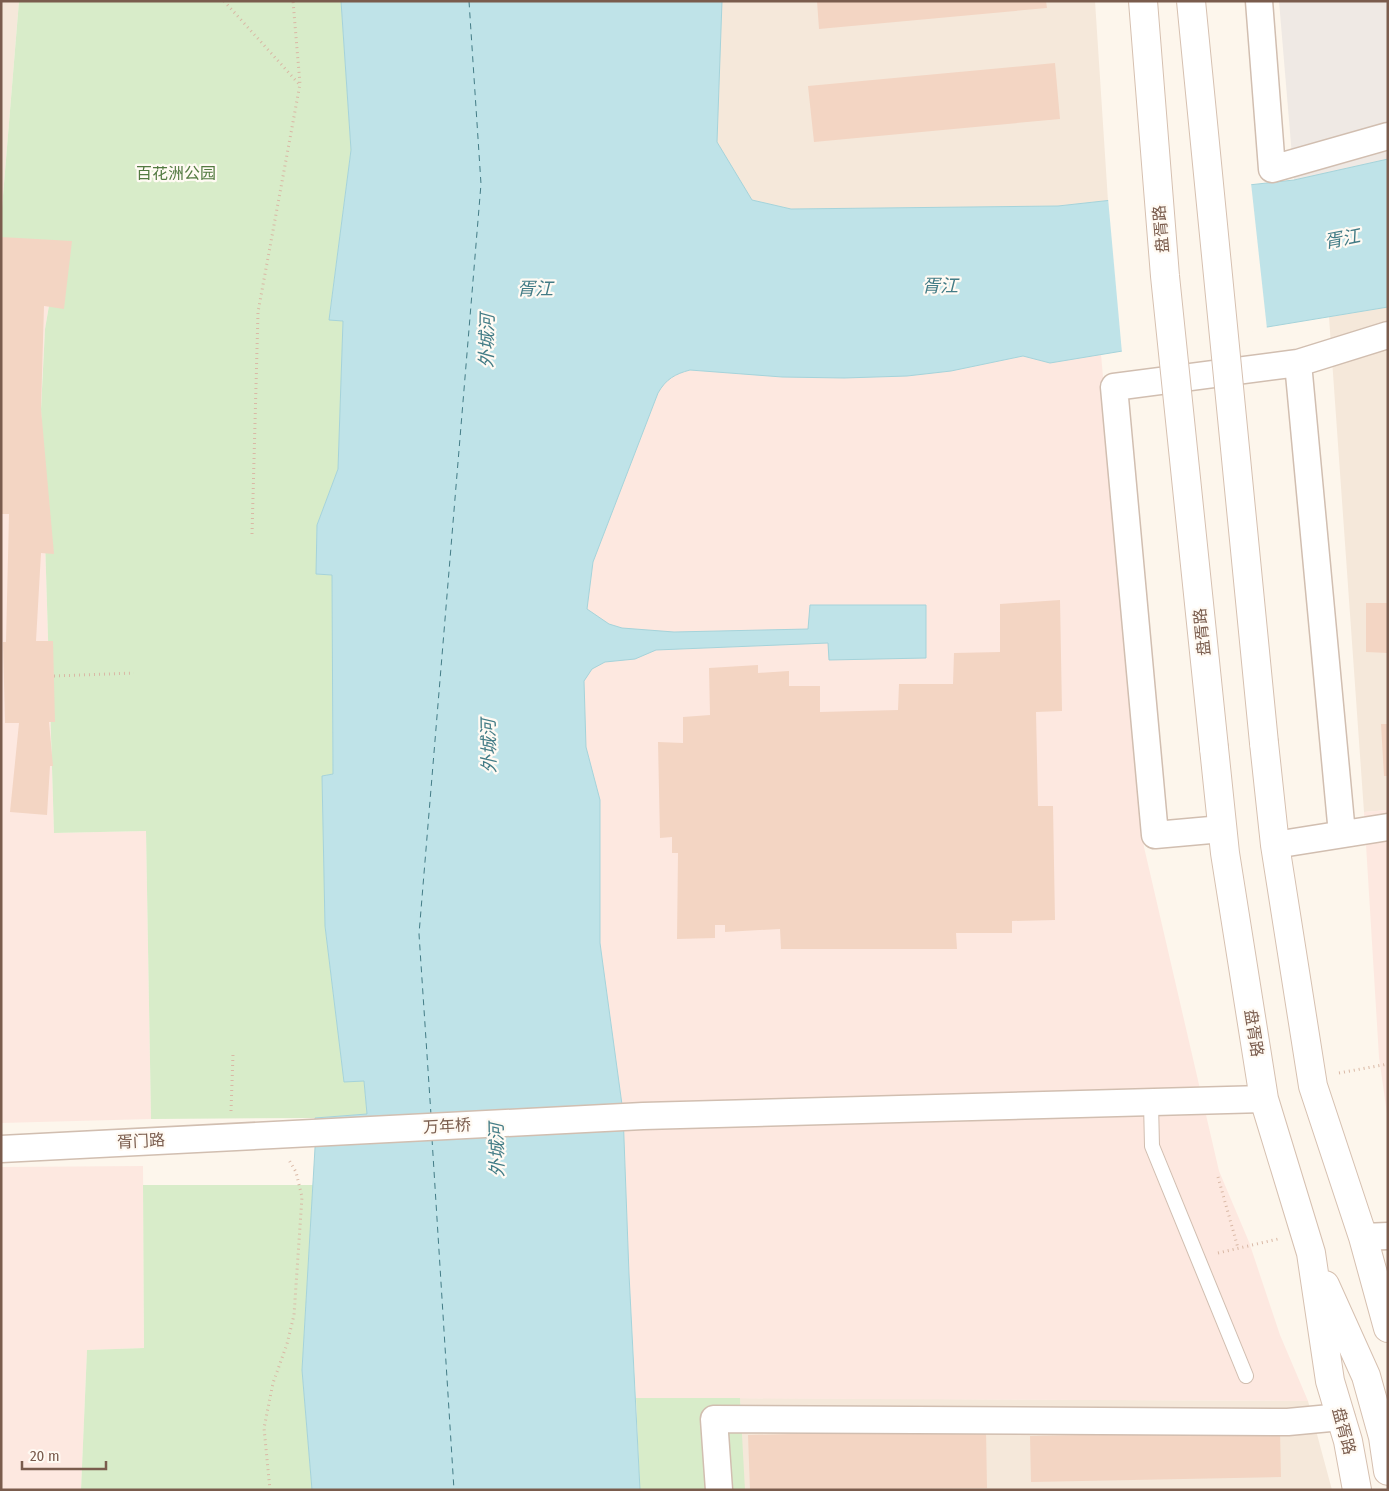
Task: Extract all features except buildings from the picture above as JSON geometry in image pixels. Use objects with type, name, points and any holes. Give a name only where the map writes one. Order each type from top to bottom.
[{"type":"main road","name":"盘胥路","points":[[1143,1],[1165,276],[1222,830],[1264,1100],[1308,1243],[1366,1376],[1383,1437],[1388,1471]]},
{"type":"main road","points":[[1191,1],[1275,845],[1312,1079],[1376,1236],[1388,1286]]},
{"type":"main road","points":[[1376,1236],[1388,1328]]},
{"type":"main road","name":"盘胥路","points":[[1308,1243],[1330,1381],[1341,1417],[1358,1490]]},
{"type":"street","points":[[1259,1],[1272,169],[1388,136]]},
{"type":"street","points":[[1222,830],[1155,835],[1114,386],[1298,363],[1388,335]]},
{"type":"street","points":[[1298,363],[1342,834]]},
{"type":"street","points":[[1275,845],[1388,827]]},
{"type":"street","name":"万年桥","points":[[278,1134],[643,1116],[1264,1100]]},
{"type":"street","name":"胥门路","points":[[1,1149],[278,1134]]},
{"type":"street","points":[[719,1490],[714,1419],[1288,1422],[1341,1417]]},
{"type":"lane","points":[[1151,1103],[1152,1146],[1246,1376]]},
{"type":"path","points":[[224,1],[300,84]]},
{"type":"path","points":[[252,534],[258,312],[300,84],[293,1]]},
{"type":"path","points":[[54,676],[134,673]]},
{"type":"path","points":[[231,1136],[233,1054]]},
{"type":"path","points":[[1312,1079],[1388,1064]]},
{"type":"path","points":[[270,1490],[264,1428],[273,1383],[287,1344],[294,1314],[302,1197],[296,1172],[278,1134]]},
{"type":"path","points":[[1218,1178],[1238,1248],[1308,1243]]},
{"type":"shaded area","points":[[1,1],[19,1],[1,220]]},
{"type":"shaded area","points":[[722,1],[1095,1],[1108,201],[1058,206],[791,209],[752,200],[717,142]]},
{"type":"shaded area","points":[[1279,1],[1388,1],[1388,159],[1294,180]]},
{"type":"shaded area","points":[[1,288],[51,293],[45,329],[41,409],[54,833],[146,831],[151,1119],[1,1123]]},
{"type":"shaded area","points":[[1388,307],[1388,810],[1364,812],[1329,317]]},
{"type":"shaded area","points":[[1101,354],[1144,847],[1219,1171],[1249,1242],[1280,1335],[1308,1401],[636,1398],[623,1112],[600,943],[600,800],[586,747],[584,681],[587,609],[593,562],[658,393],[664,383],[677,373],[690,370],[782,377],[907,376],[951,371],[1023,356],[1050,363]]},
{"type":"shaded area","points":[[1388,810],[1388,1121],[1379,1057],[1364,812]]},
{"type":"shaded area","points":[[143,1166],[144,1348],[87,1350],[81,1490],[1,1490],[1,1167]]},
{"type":"shaded area","points":[[740,1398],[1308,1401],[1332,1490],[744,1490]]},
{"type":"green space","name":"百花洲公园","points":[[19,1],[341,1],[351,150],[329,319],[343,321],[338,469],[317,525],[316,574],[332,575],[333,774],[322,776],[325,926],[344,1081],[364,1081],[367,1114],[315,1118],[151,1119],[146,831],[54,833],[41,409],[45,329],[51,294],[1,288],[1,220]]},
{"type":"green space","points":[[143,1185],[313,1185],[302,1370],[312,1490],[81,1490],[87,1350],[144,1348]]},
{"type":"green space","points":[[636,1398],[740,1398],[745,1490],[640,1490]]},
{"type":"water","points":[[341,1],[722,1],[717,142],[752,200],[791,209],[1058,206],[1294,180],[1388,159],[1388,307],[1050,363],[1023,356],[951,371],[907,376],[782,377],[690,370],[671,378],[658,393],[593,562],[587,609],[609,624],[622,628],[674,632],[808,629],[810,605],[926,605],[926,658],[829,660],[828,643],[656,650],[635,659],[605,662],[592,669],[584,681],[586,747],[600,800],[600,943],[623,1112],[640,1490],[312,1490],[302,1370],[315,1148],[315,1118],[367,1114],[364,1081],[344,1082],[325,926],[322,776],[333,774],[332,575],[316,574],[317,525],[338,469],[343,321],[329,320],[351,150]]},
{"type":"pier","points":[[1251,183],[1267,329],[1122,353],[1108,198]]},
{"type":"ferry route","points":[[431,1115],[419,934],[481,184],[469,1]]},
{"type":"ferry route","points":[[432,1139],[454,1490]]},
{"type":"water label","name":"胥江","points":[[1342,239]]},
{"type":"water label","name":"胥江","points":[[940,286]]},
{"type":"water label","name":"胥江","points":[[535,289]]},
{"type":"water label","name":"外城河","points":[[487,341]]},
{"type":"water label","name":"外城河","points":[[489,746]]},
{"type":"water label","name":"外城河","points":[[497,1150]]}]
